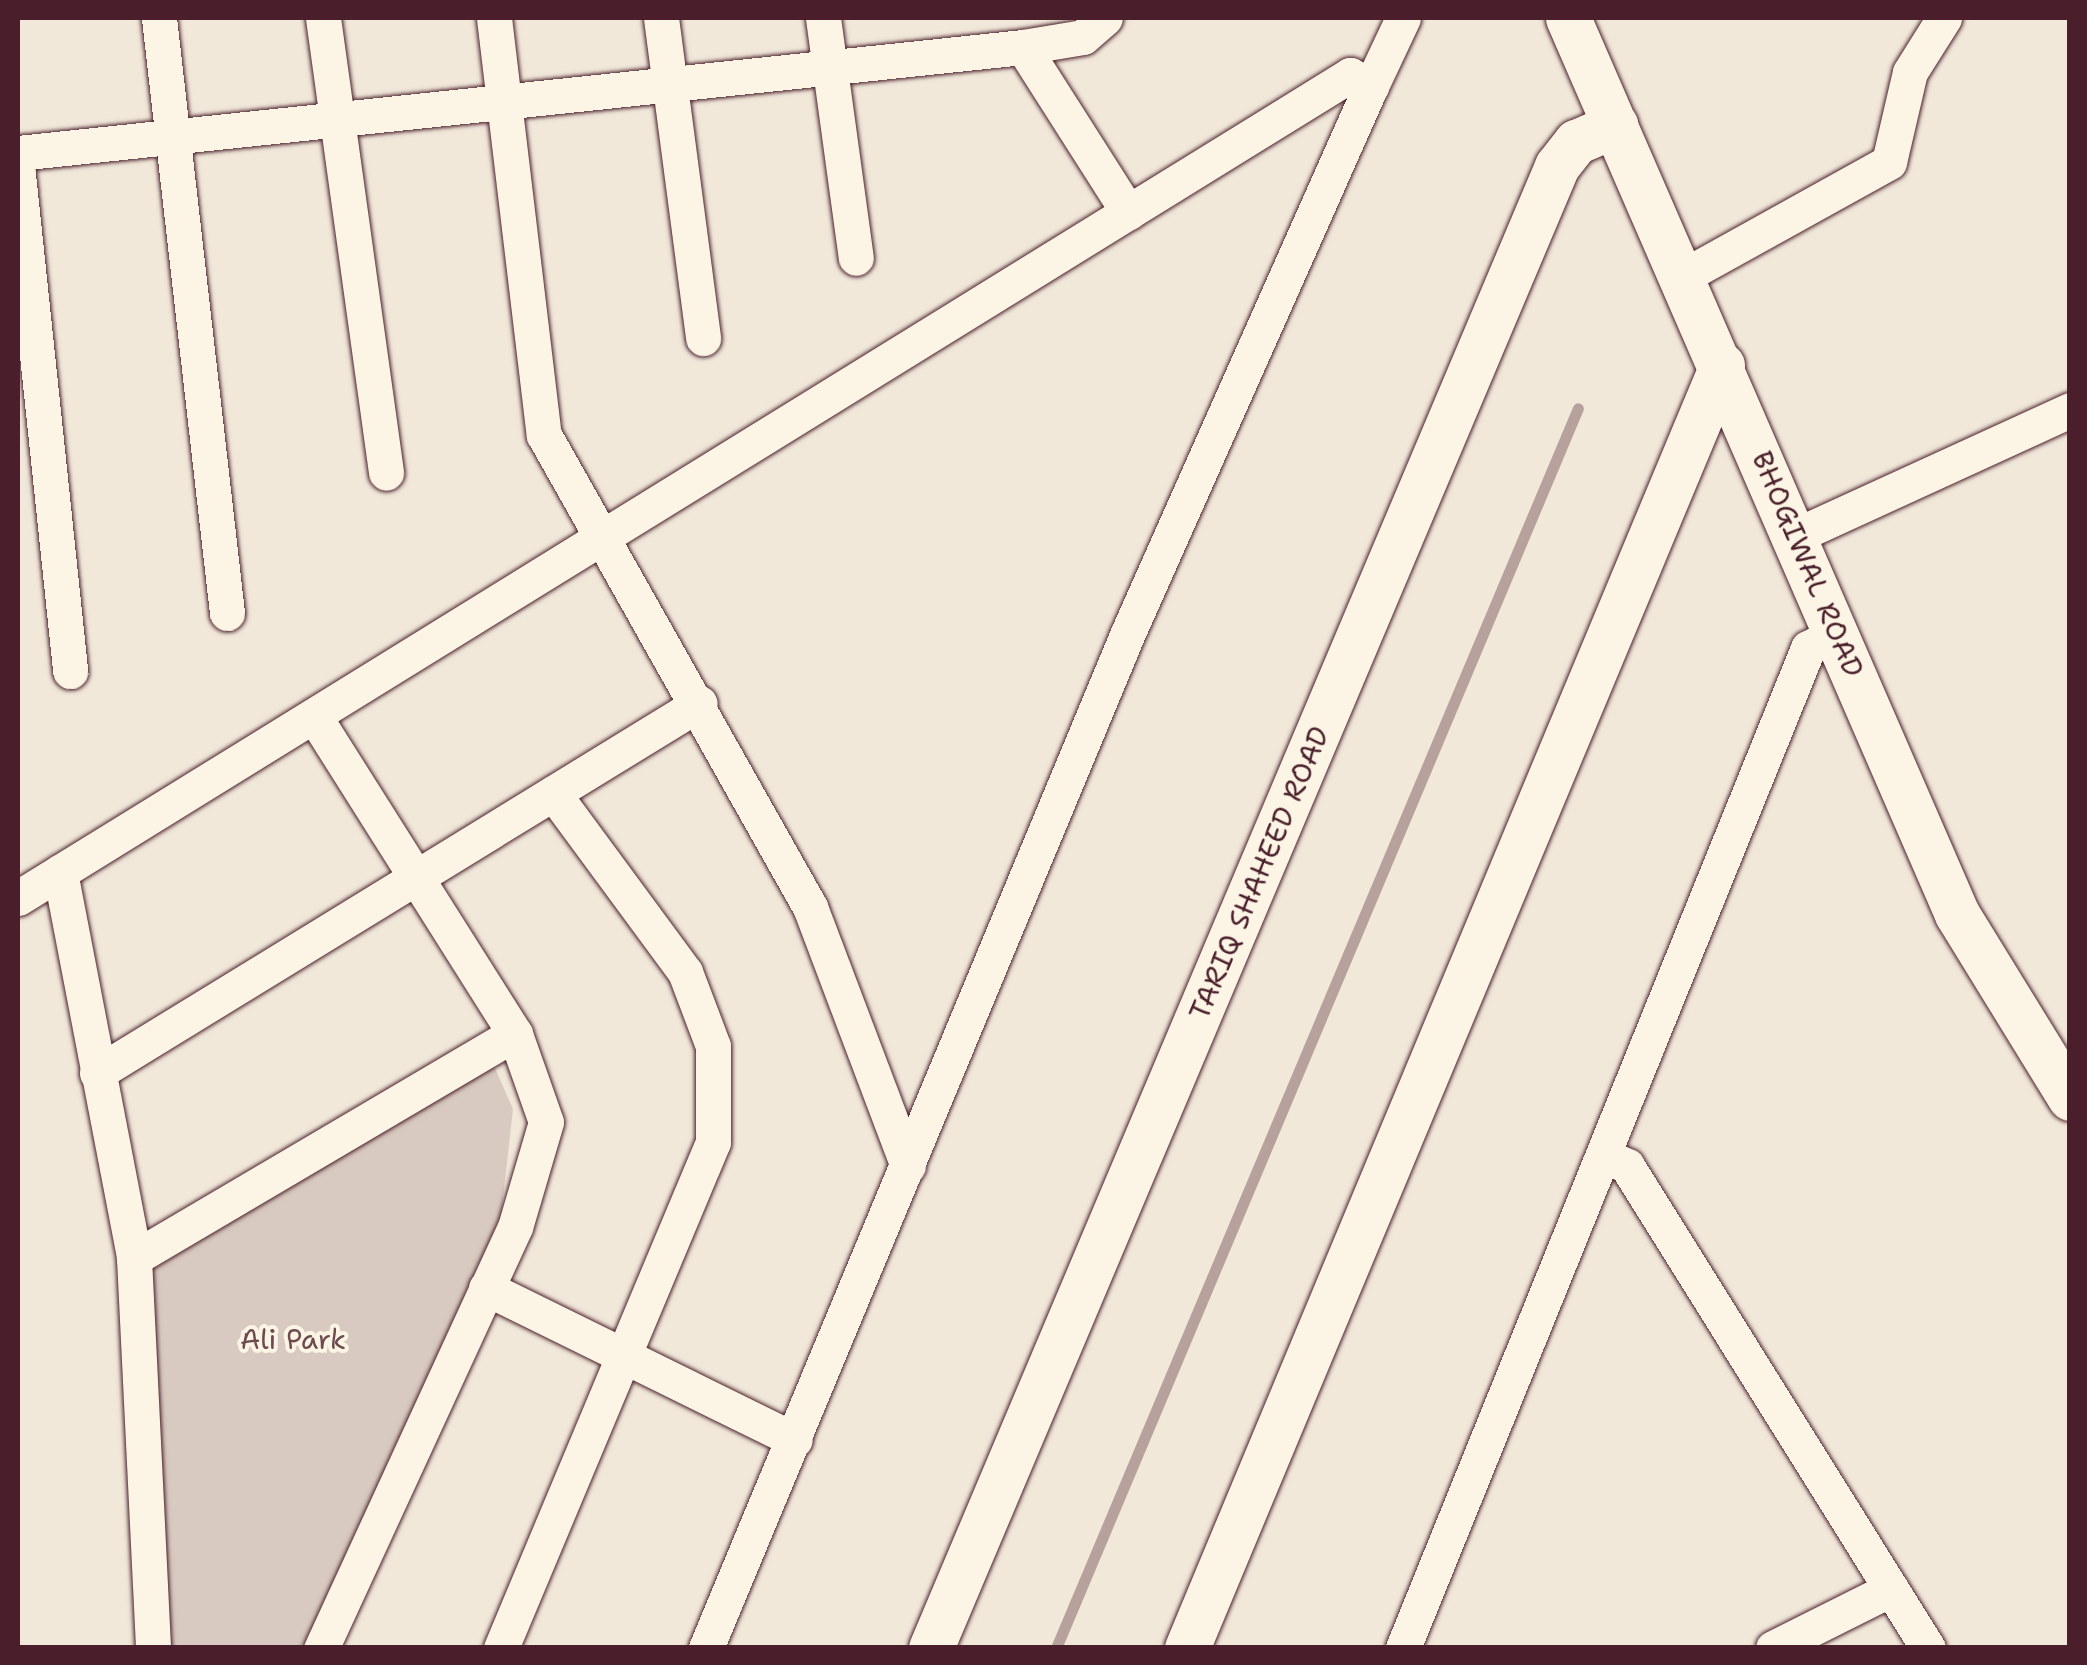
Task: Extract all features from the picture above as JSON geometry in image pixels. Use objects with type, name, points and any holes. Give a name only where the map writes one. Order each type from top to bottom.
[{"type":"main road","name":"BHOGIWAL ROAD","points":[[1568,18],[1680,278],[1797,534],[1957,914],[2070,1098]]},
{"type":"main road","name":"TARIQ SHAHEED ROAD","points":[[931,1648],[1558,166],[1576,142],[1615,125]]},
{"type":"main road","points":[[1187,1648],[1722,364]]},
{"type":"street","points":[[159,18],[228,613]]},
{"type":"street","points":[[323,18],[386,473]]},
{"type":"street","points":[[494,18],[544,435],[598,540],[700,703],[810,907],[908,1166]]},
{"type":"street","points":[[661,18],[703,338]]},
{"type":"street","points":[[823,18],[856,258]]},
{"type":"street","points":[[18,153],[831,68],[1009,38],[1082,37],[1105,18]]},
{"type":"street","points":[[706,1648],[1127,635],[1403,18]]},
{"type":"street","points":[[1680,278],[1889,162],[1910,72],[1944,18]]},
{"type":"street","points":[[1009,38],[1128,212]]},
{"type":"street","points":[[18,898],[1350,75],[1371,86]]},
{"type":"street","points":[[18,174],[70,670]]},
{"type":"street","points":[[1797,534],[2070,410]]},
{"type":"street","points":[[1404,1648],[1808,648],[1838,633]]},
{"type":"street","points":[[98,1073],[700,703]]},
{"type":"street","points":[[314,716],[515,1034],[546,1122],[486,1288],[321,1648]]},
{"type":"street","points":[[501,1648],[713,1142],[712,1046],[684,972],[553,793]]},
{"type":"street","points":[[60,872],[134,1258],[153,1648]]},
{"type":"street","points":[[134,1258],[515,1034]]},
{"type":"street","points":[[1605,1156],[1627,1166],[1928,1648]]},
{"type":"street","points":[[486,1288],[622,1361],[795,1440]]},
{"type":"street","points":[[1773,1648],[1890,1589]]},
{"type":"green space","name":"Ali Park","points":[[490,1057],[513,1109],[500,1225],[306,1647],[166,1647],[145,1262]]},
{"type":"waterway","points":[[1056,1648],[1578,408]]}]
